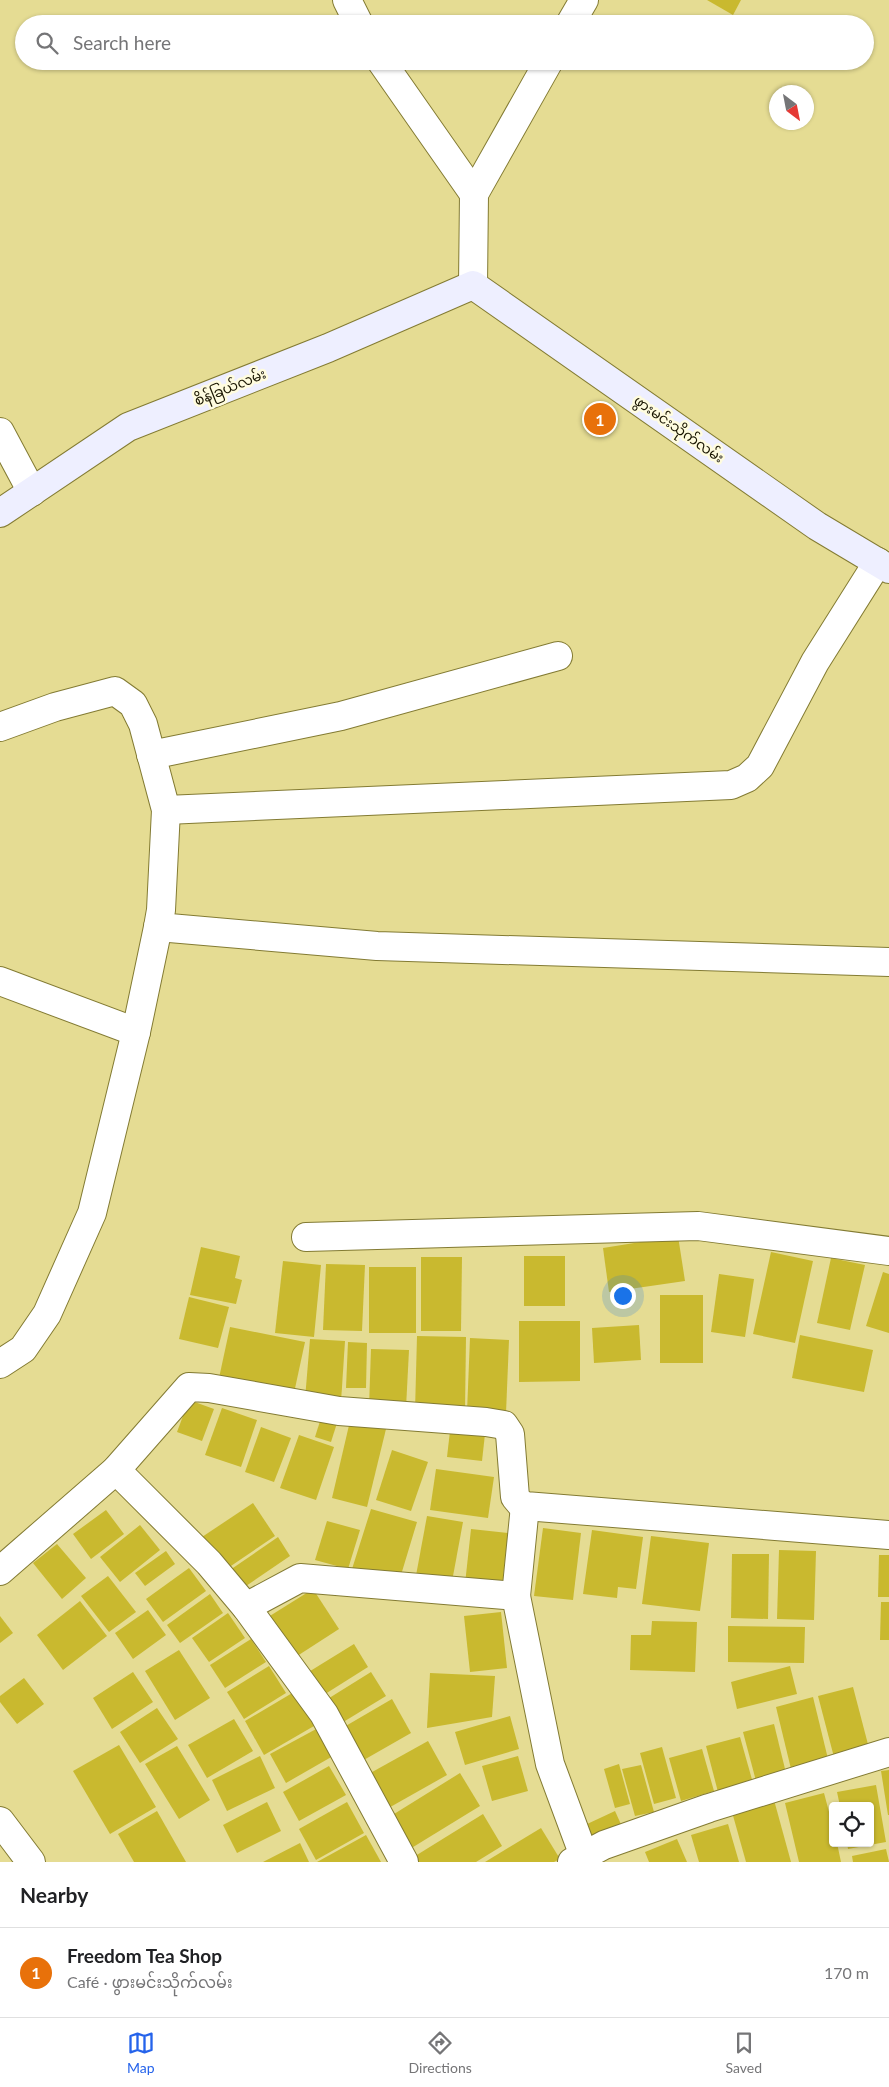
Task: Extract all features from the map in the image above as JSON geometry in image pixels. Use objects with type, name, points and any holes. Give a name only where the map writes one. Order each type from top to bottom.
[{"type":"street","points":[[347,0],[354,15]]},
{"type":"street","points":[[575,15],[584,0]]},
{"type":"street","points":[[387,70],[474,194]]},
{"type":"street","points":[[473,285],[474,194],[543,70]]},
{"type":"street","name":"စိန်ခြယ်လမ်း","points":[[0,514],[128,427],[328,348],[473,285]]},
{"type":"street","name":"ဖွားမင်းသိုက်လမ်း","points":[[473,285],[817,526],[883,565]]},
{"type":"street","points":[[0,432],[32,492]]},
{"type":"street","points":[[166,810],[731,785],[747,778],[760,766],[815,662],[883,565]]},
{"type":"street","points":[[151,755],[341,716],[558,656]]},
{"type":"street","points":[[0,727],[55,707],[115,691],[133,704],[143,724],[166,810],[161,910],[136,1032],[92,1213],[47,1314],[22,1348],[0,1364]]},
{"type":"street","points":[[158,926],[378,946],[889,962]]},
{"type":"street","points":[[0,981],[136,1032]]},
{"type":"street","points":[[306,1237],[698,1226],[889,1251]]},
{"type":"street","points":[[0,1571],[116,1470],[189,1387],[209,1388],[339,1411],[504,1425],[510,1434],[515,1498],[525,1506],[889,1534]]},
{"type":"street","points":[[116,1470],[209,1563],[246,1607],[324,1714],[404,1862]]},
{"type":"street","points":[[525,1506],[516,1596],[550,1764],[578,1859],[604,1845],[709,1808],[889,1752]]},
{"type":"street","points":[[246,1607],[300,1578],[516,1596]]},
{"type":"street","points":[[0,1821],[31,1862]]},
{"type":"building","points":[[707,0],[741,0],[733,15]]},
{"type":"building","points":[[678,1236],[685,1281],[609,1292],[603,1248]]},
{"type":"building","points":[[201,1247],[240,1256],[235,1278],[242,1280],[236,1304],[190,1295]]},
{"type":"building","points":[[771,1252],[813,1261],[795,1343],[753,1334]]},
{"type":"building","points":[[524,1256],[565,1256],[565,1306],[524,1306]]},
{"type":"building","points":[[421,1257],[462,1257],[461,1331],[421,1331]]},
{"type":"building","points":[[831,1258],[865,1265],[850,1330],[817,1323]]},
{"type":"building","points":[[283,1261],[321,1265],[314,1337],[275,1333]]},
{"type":"building","points":[[326,1264],[365,1265],[362,1331],[323,1330]]},
{"type":"building","points":[[369,1267],[416,1267],[416,1333],[369,1333]]},
{"type":"building","points":[[883,1272],[889,1274],[889,1333],[866,1326]]},
{"type":"building","points":[[719,1274],[754,1279],[745,1337],[711,1332]]},
{"type":"building","points":[[660,1295],[703,1295],[703,1363],[660,1363]]},
{"type":"building","points":[[189,1297],[229,1307],[218,1348],[179,1339]]},
{"type":"building","points":[[519,1321],[580,1321],[580,1381],[519,1382]]},
{"type":"building","points":[[639,1325],[641,1360],[594,1363],[592,1328]]},
{"type":"building","points":[[230,1327],[305,1342],[294,1393],[219,1378]]},
{"type":"building","points":[[800,1335],[873,1350],[864,1392],[792,1378]]},
{"type":"building","points":[[417,1336],[466,1337],[465,1411],[415,1411]]},
{"type":"building","points":[[470,1338],[509,1340],[506,1413],[467,1412]]},
{"type":"building","points":[[310,1339],[345,1341],[341,1402],[305,1399]]},
{"type":"building","points":[[348,1342],[367,1343],[366,1388],[346,1388]]},
{"type":"building","points":[[371,1349],[409,1350],[406,1408],[369,1407]]},
{"type":"building","points":[[189,1400],[214,1409],[202,1441],[177,1432]]},
{"type":"building","points":[[222,1408],[257,1420],[241,1467],[205,1455]]},
{"type":"building","points":[[321,1418],[337,1423],[331,1442],[315,1437]]},
{"type":"building","points":[[350,1421],[386,1429],[367,1507],[332,1498]]},
{"type":"building","points":[[261,1427],[291,1438],[274,1482],[245,1472]]},
{"type":"building","points":[[450,1431],[485,1434],[482,1461],[447,1457]]},
{"type":"building","points":[[299,1435],[334,1447],[316,1500],[280,1488]]},
{"type":"building","points":[[392,1450],[428,1462],[411,1511],[376,1500]]},
{"type":"building","points":[[436,1469],[494,1477],[488,1518],[430,1510]]},
{"type":"building","points":[[253,1503],[275,1536],[225,1570],[202,1537]]},
{"type":"building","points":[[371,1509],[417,1522],[401,1575],[390,1571],[387,1580],[352,1569]]},
{"type":"building","points":[[106,1510],[124,1534],[91,1559],[73,1534]]},
{"type":"building","points":[[427,1516],[463,1522],[451,1587],[415,1581]]},
{"type":"building","points":[[327,1521],[360,1530],[348,1569],[315,1560]]},
{"type":"building","points":[[140,1525],[160,1550],[120,1582],[100,1557]]},
{"type":"building","points":[[543,1528],[581,1533],[573,1600],[534,1596]]},
{"type":"building","points":[[471,1529],[508,1533],[502,1587],[465,1584]]},
{"type":"building","points":[[592,1530],[643,1537],[636,1589],[618,1587],[617,1598],[583,1594]]},
{"type":"building","points":[[651,1536],[709,1543],[700,1611],[642,1604]]},
{"type":"building","points":[[278,1537],[290,1556],[243,1588],[230,1570]]},
{"type":"building","points":[[57,1544],[86,1578],[62,1599],[33,1563]]},
{"type":"building","points":[[779,1550],[816,1551],[814,1620],[777,1619]]},
{"type":"building","points":[[166,1551],[175,1564],[145,1586],[135,1573]]},
{"type":"building","points":[[732,1554],[769,1554],[768,1619],[731,1618]]},
{"type":"building","points":[[879,1555],[889,1555],[889,1597],[878,1597]]},
{"type":"building","points":[[189,1568],[206,1591],[163,1622],[146,1599]]},
{"type":"building","points":[[108,1576],[136,1612],[109,1632],[81,1596]]},
{"type":"building","points":[[313,1589],[339,1629],[291,1660],[265,1619]]},
{"type":"building","points":[[210,1594],[223,1613],[180,1643],[167,1625]]},
{"type":"building","points":[[80,1601],[107,1636],[63,1670],[37,1635]]},
{"type":"building","points":[[881,1602],[889,1602],[889,1640],[880,1640]]},
{"type":"building","points":[[148,1610],[166,1635],[133,1659],[115,1633]]},
{"type":"building","points":[[501,1612],[507,1668],[470,1672],[464,1616]]},
{"type":"building","points":[[228,1613],[245,1638],[209,1662],[192,1638]]},
{"type":"building","points":[[0,1616],[13,1633],[0,1643]]},
{"type":"building","points":[[652,1621],[697,1622],[695,1672],[630,1670],[631,1635],[651,1635]]},
{"type":"building","points":[[728,1626],[805,1627],[804,1663],[728,1662]]},
{"type":"building","points":[[251,1639],[266,1662],[225,1688],[210,1665]]},
{"type":"building","points":[[354,1644],[368,1667],[322,1696],[307,1673]]},
{"type":"building","points":[[179,1650],[210,1698],[175,1720],[145,1671]]},
{"type":"building","points":[[269,1666],[286,1693],[244,1719],[227,1692]]},
{"type":"building","points":[[790,1666],[797,1694],[737,1709],[731,1682]]},
{"type":"building","points":[[133,1672],[153,1702],[112,1729],[93,1698]]},
{"type":"building","points":[[371,1672],[386,1696],[340,1724],[326,1700]]},
{"type":"building","points":[[430,1673],[495,1676],[492,1717],[427,1728]]},
{"type":"building","points":[[24,1678],[44,1704],[17,1724],[0,1702],[0,1696]]},
{"type":"building","points":[[853,1687],[870,1752],[835,1761],[818,1696]]},
{"type":"building","points":[[294,1692],[314,1726],[264,1755],[245,1721]]},
{"type":"building","points":[[813,1697],[829,1763],[792,1773],[776,1707]]},
{"type":"building","points":[[392,1699],[411,1733],[362,1761],[344,1727]]},
{"type":"building","points":[[157,1708],[178,1739],[140,1763],[120,1732]]},
{"type":"building","points":[[510,1716],[519,1749],[465,1765],[455,1732]]},
{"type":"building","points":[[234,1719],[253,1751],[207,1778],[188,1745]]},
{"type":"building","points":[[774,1724],[786,1773],[756,1781],[743,1732]]},
{"type":"building","points":[[318,1728],[333,1756],[286,1783],[270,1754]]},
{"type":"building","points":[[740,1737],[753,1783],[718,1792],[706,1746]]},
{"type":"building","points":[[428,1741],[447,1775],[385,1810],[365,1776]]},
{"type":"building","points":[[119,1745],[156,1807],[110,1834],[73,1771]]},
{"type":"building","points":[[177,1746],[210,1800],[179,1819],[145,1764]]},
{"type":"building","points":[[662,1747],[676,1798],[654,1804],[640,1753]]},
{"type":"building","points":[[702,1749],[714,1791],[681,1801],[669,1758]]},
{"type":"building","points":[[260,1756],[275,1788],[227,1811],[212,1780]]},
{"type":"building","points":[[518,1756],[528,1791],[492,1801],[482,1766]]},
{"type":"building","points":[[619,1764],[630,1804],[615,1808],[604,1769]]},
{"type":"building","points":[[641,1765],[654,1812],[635,1816],[622,1769]]},
{"type":"building","points":[[329,1766],[346,1795],[299,1821],[283,1792]]},
{"type":"building","points":[[889,1770],[889,1815],[888,1815],[881,1771]]},
{"type":"building","points":[[460,1773],[480,1806],[405,1852],[386,1819]]},
{"type":"building","points":[[876,1785],[886,1842],[874,1844],[874,1802],[839,1802],[837,1792]]},
{"type":"building","points":[[824,1793],[829,1812],[829,1847],[838,1847],[841,1862],[799,1862],[785,1803]]},
{"type":"building","points":[[774,1800],[791,1862],[746,1862],[732,1812]]},
{"type":"building","points":[[267,1802],[281,1831],[237,1853],[223,1825]]},
{"type":"building","points":[[347,1802],[364,1833],[316,1860],[299,1829]]},
{"type":"building","points":[[157,1811],[186,1862],[134,1862],[118,1834]]},
{"type":"building","points":[[615,1811],[624,1831],[595,1846],[585,1825]]},
{"type":"building","points":[[483,1814],[502,1846],[476,1862],[415,1862],[412,1858]]},
{"type":"building","points":[[728,1824],[739,1862],[699,1862],[691,1835]]},
{"type":"building","points":[[541,1828],[560,1859],[554,1862],[485,1862]]},
{"type":"building","points":[[366,1835],[381,1862],[317,1862]]},
{"type":"building","points":[[677,1839],[687,1862],[649,1862],[645,1852]]},
{"type":"building","points":[[300,1843],[309,1862],[263,1862]]},
{"type":"building","points":[[886,1849],[889,1862],[853,1862],[852,1856]]},
{"type":"place","name":"Freedom Tea Shop","points":[[600,419]]}]
